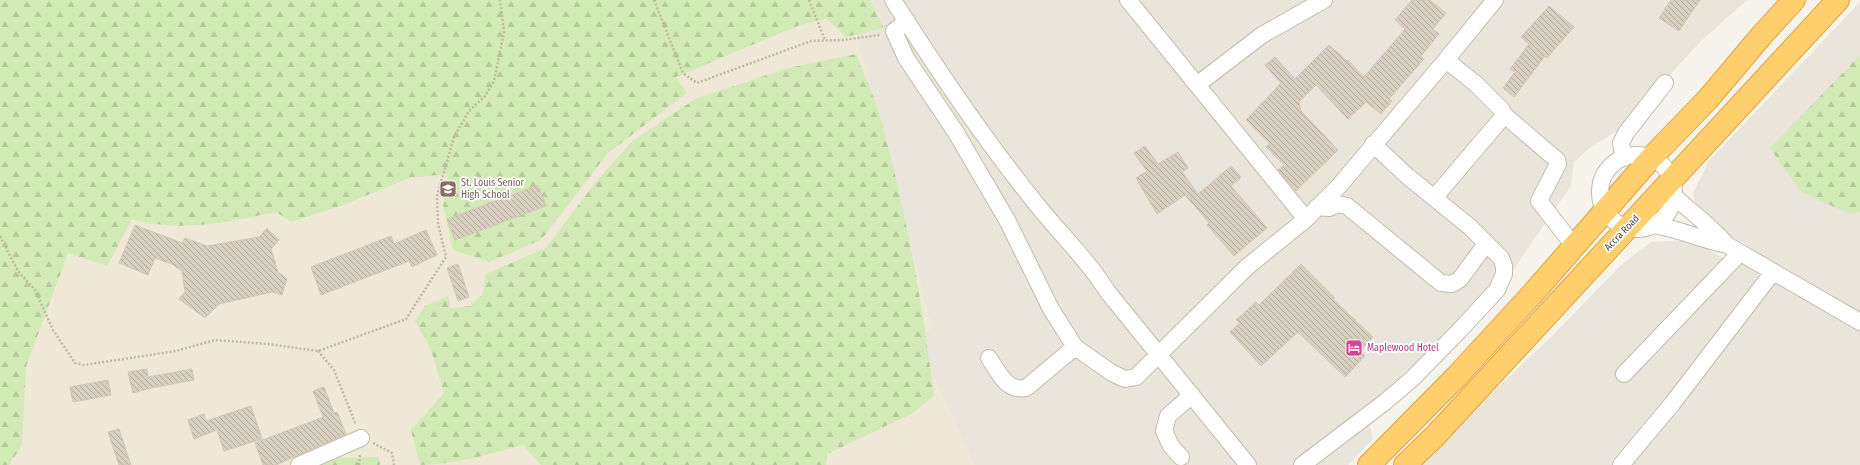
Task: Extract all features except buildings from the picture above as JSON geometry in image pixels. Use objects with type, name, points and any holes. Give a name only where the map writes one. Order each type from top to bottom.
[{"type":"highway","points":[[1369,465],[1456,376],[1536,290],[1651,158],[1708,99],[1762,35],[1794,0]]},
{"type":"highway","name":"Accra Road","points":[[1405,465],[1435,436],[1628,227],[1673,188],[1705,143],[1806,37],[1838,0]]},
{"type":"street","points":[[893,0],[933,62],[1038,207],[1096,274],[1106,291],[1159,354],[1248,465]]},
{"type":"street","points":[[1128,0],[1198,84],[1306,219]]},
{"type":"street","points":[[1198,84],[1262,35],[1324,0]]},
{"type":"street","points":[[907,21],[894,31],[906,58],[955,131],[1007,220],[1051,309],[1075,347],[1112,373],[1124,378],[1136,377],[1247,267],[1306,219],[1339,186],[1495,0]]},
{"type":"street","points":[[1446,60],[1476,84],[1502,110],[1502,113],[1557,160],[1558,164],[1539,201],[1574,246]]},
{"type":"street","points":[[1624,158],[1621,143],[1626,133],[1666,84]]},
{"type":"street","points":[[1434,198],[1502,118],[1502,113]]},
{"type":"street","points":[[1302,465],[1385,402],[1412,379],[1496,290],[1504,274],[1504,266],[1501,258],[1470,227],[1434,198],[1373,144]]},
{"type":"street","points":[[1734,249],[1709,242],[1677,229],[1654,225],[1641,228],[1628,227],[1618,223],[1605,210],[1601,196],[1601,184],[1606,173],[1614,164],[1624,158],[1635,155],[1658,161],[1667,170],[1673,188],[1691,212],[1714,230],[1734,249],[1860,322]]},
{"type":"street","points":[[1654,225],[1668,213],[1673,188]]},
{"type":"street","points":[[1317,207],[1329,208],[1338,204],[1347,206],[1441,283],[1452,284],[1460,279],[1486,244]]},
{"type":"street","points":[[1624,374],[1734,249]]},
{"type":"street","points":[[1621,465],[1672,404],[1773,272]]},
{"type":"street","points":[[989,358],[1011,387],[1018,390],[1026,388],[1075,347]]},
{"type":"street","points":[[1181,457],[1171,446],[1164,431],[1168,416],[1192,395]]},
{"type":"street","points":[[299,465],[361,438]]},
{"type":"path","points":[[0,236],[18,271],[35,290],[53,330],[76,363],[84,365],[176,351],[215,340],[268,344],[318,351],[406,319],[446,257],[438,223],[437,196],[454,137],[469,110],[485,96],[494,81],[504,32],[500,0]]},
{"type":"path","points":[[654,0],[683,73],[697,83],[811,41],[871,38],[894,31]]},
{"type":"path","points":[[809,0],[825,41]]},
{"type":"path","points":[[318,351],[334,370],[361,438],[359,465]]},
{"type":"path","points":[[361,438],[392,452],[394,465]]},
{"type":"shaded area","points":[[0,0],[1747,0],[1702,40],[1616,132],[1592,146],[1574,162],[1571,186],[1495,296],[1439,357],[1411,368],[1367,414],[1373,439],[1348,465],[0,465]]},
{"type":"shaded area","name":"St. Louis Senior High School","points":[[0,0],[845,0],[861,50],[932,328],[916,338],[975,465],[0,465]]},
{"type":"shaded area","points":[[1860,2],[1860,465],[1416,465],[1551,337],[1621,265],[1651,242],[1690,240],[1736,265],[1753,249],[1698,217],[1693,193],[1709,161]]},
{"type":"green space","points":[[0,0],[870,0],[884,28],[846,37],[827,19],[800,25],[676,77],[687,93],[608,153],[541,240],[489,262],[453,250],[443,205],[448,174],[409,178],[343,205],[291,222],[276,212],[222,222],[186,226],[150,223],[132,219],[107,266],[68,253],[26,367],[22,445],[9,465],[0,465]]},
{"type":"green space","points":[[856,54],[878,110],[888,145],[912,252],[934,396],[911,414],[827,454],[826,465],[541,465],[523,445],[459,461],[433,465],[420,465],[411,430],[444,393],[431,350],[415,321],[425,306],[448,296],[451,308],[470,306],[482,295],[486,274],[546,248],[595,183],[631,142],[695,99],[788,68]]},
{"type":"green space","points":[[1860,55],[1860,211],[1850,214],[1801,192],[1770,148]]},
{"type":"green space","points":[[379,457],[380,465],[309,465],[324,458]]},
{"type":"place","name":"St. Louis Senior High School","points":[[448,189]]},
{"type":"place","name":"Maplewood Hotel","points":[[1354,348]]}]
